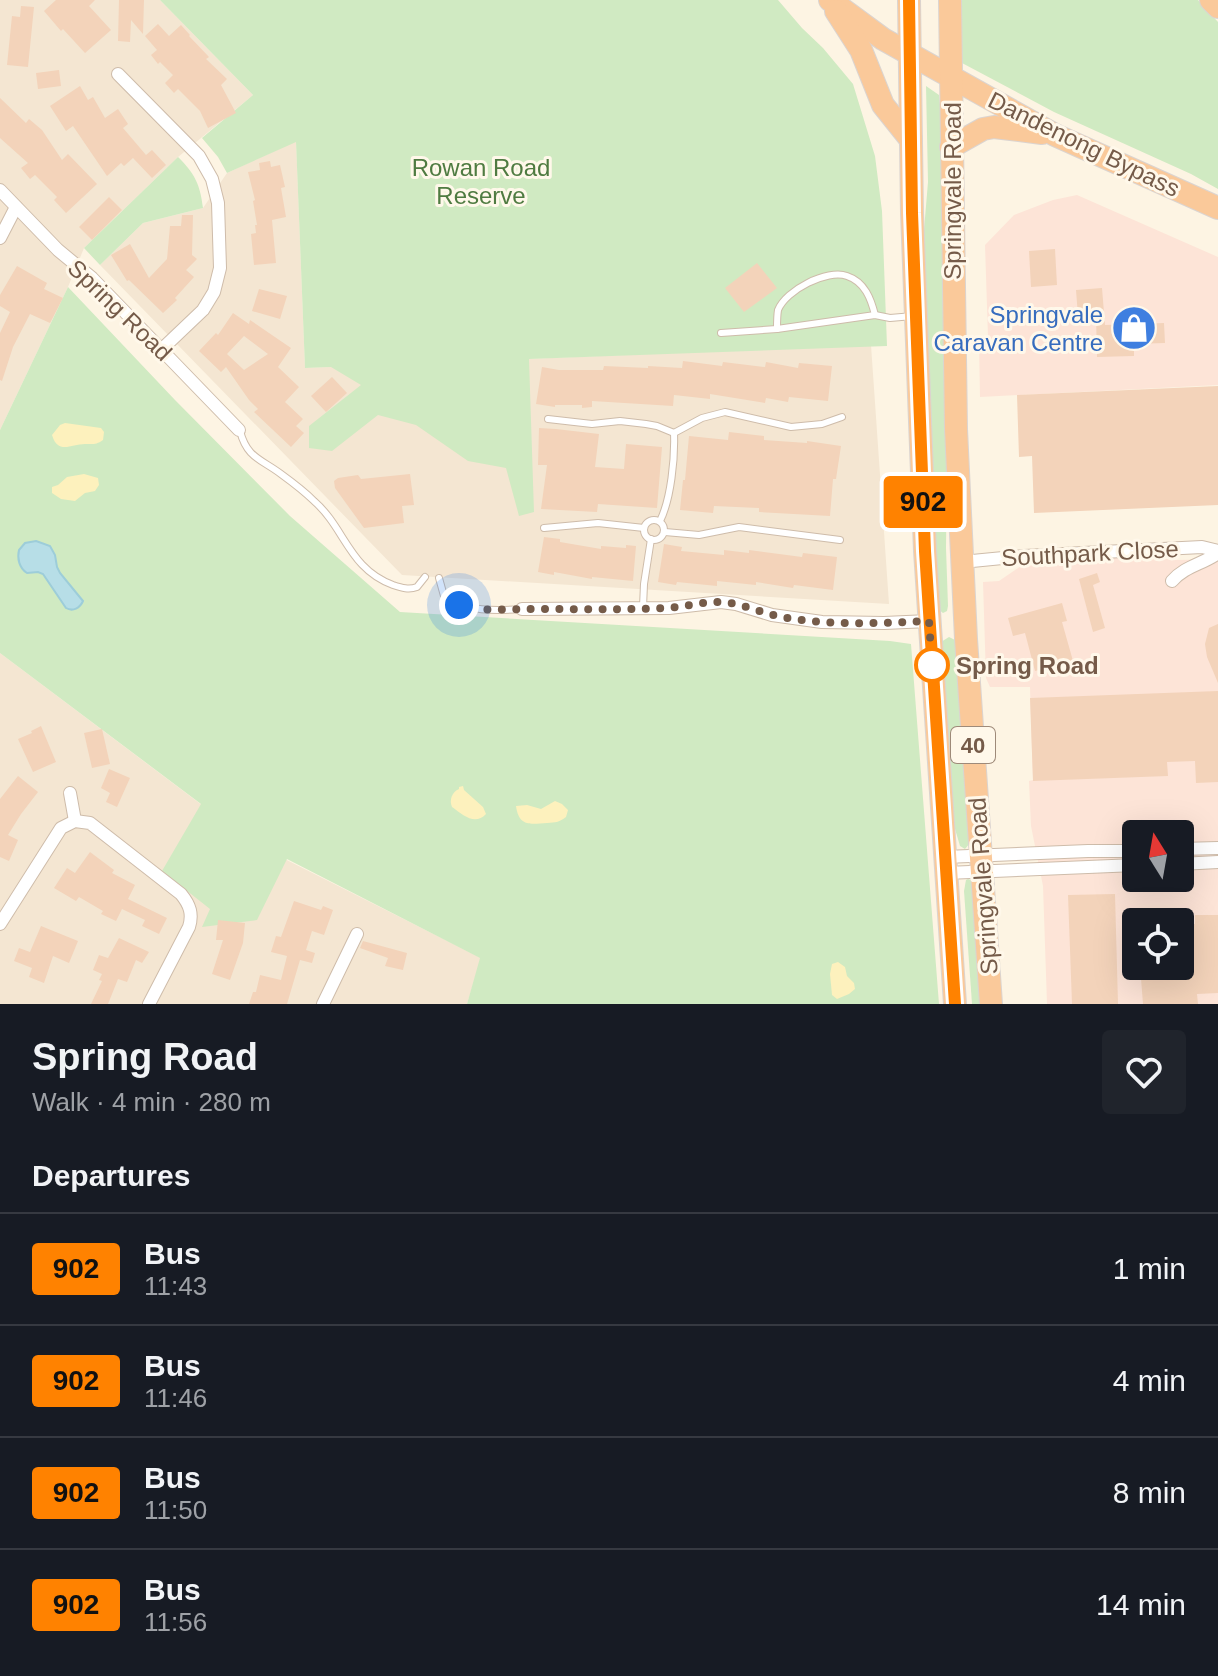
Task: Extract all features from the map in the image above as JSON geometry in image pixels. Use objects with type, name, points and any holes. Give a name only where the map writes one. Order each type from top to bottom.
[{"type":"highway","name":"Dandenong Bypass","points":[[829,0],[883,39],[1055,135],[1218,208]]},
{"type":"highway","points":[[829,0],[861,50],[883,105],[911,140]]},
{"type":"highway","name":"Springvale Road","points":[[909,0],[916,316],[929,621],[955,1004]]},
{"type":"highway","name":"Springvale Road","points":[[950,0],[954,384],[965,619],[991,1004]]},
{"type":"highway","points":[[1211,0],[1218,7]]},
{"type":"highway","points":[[951,147],[983,129],[994,127],[1055,135]]},
{"type":"highway","points":[[929,621],[965,619]]},
{"type":"street","points":[[118,74],[199,156],[212,179],[218,203],[220,268],[214,292],[203,310],[162,349]]},
{"type":"street","name":"Spring Road","points":[[0,190],[58,250],[92,278],[239,430]]},
{"type":"street","points":[[0,238],[16,207]]},
{"type":"street","name":"Southpark Close","points":[[962,562],[1202,547],[1218,552]]},
{"type":"street","name":"Southpark Close","points":[[1172,581],[1188,567],[1207,561],[1218,552]]},
{"type":"street","points":[[522,609],[643,609],[721,602],[772,615],[822,622],[929,621]]},
{"type":"street","points":[[70,793],[75,821]]},
{"type":"street","points":[[0,924],[61,828],[75,821],[90,823],[181,894],[189,906],[192,918],[189,927],[149,1004]]},
{"type":"street","points":[[946,865],[1088,851],[1122,851]]},
{"type":"street","points":[[982,863],[1122,865]]},
{"type":"street","points":[[323,1004],[357,934]]},
{"type":"lane","points":[[777,329],[779,310],[790,293],[828,276],[846,275],[862,284],[872,301],[875,315]]},
{"type":"lane","points":[[721,333],[777,329],[875,315],[890,318],[916,316]]},
{"type":"lane","points":[[674,433],[702,418],[723,412],[791,427],[822,424],[842,417]]},
{"type":"lane","points":[[548,419],[592,424],[614,421],[646,424],[674,433]]},
{"type":"lane","points":[[239,430],[244,445],[260,462],[279,472],[318,504],[353,554],[371,572],[387,582],[409,589],[417,587],[425,577]]},
{"type":"lane","points":[[660,521],[666,504],[674,433]]},
{"type":"lane","points":[[660,521],[649,522],[644,528],[645,536],[659,538],[665,532]]},
{"type":"lane","points":[[660,521],[665,532]]},
{"type":"lane","points":[[544,528],[598,523],[644,528]]},
{"type":"lane","points":[[665,532],[699,535],[739,527],[840,540]]},
{"type":"lane","points":[[643,609],[651,539]]},
{"type":"lane","points":[[439,578],[444,596],[459,605],[522,609]]},
{"type":"lane","points":[[1213,848],[1213,863]]},
{"type":"shaded area","points":[[0,0],[160,0],[253,95],[178,157],[84,248],[0,430]]},
{"type":"shaded area","points":[[296,141],[305,368],[871,345],[889,604],[402,575],[100,265],[143,223],[203,208],[227,173]]},
{"type":"shaded area","points":[[1077,195],[1218,257],[1218,385],[980,397],[979,342],[988,337],[985,245],[1014,215],[1053,200]]},
{"type":"shaded area","points":[[1128,555],[1177,560],[1218,559],[1218,1004],[1047,1004],[1043,886],[1031,826],[1030,687],[990,687],[986,678],[983,582],[999,581],[1033,560]]},
{"type":"shaded area","points":[[0,653],[251,842],[481,958],[467,1004],[0,1004]]},
{"type":"green space","name":"Rowan Road Reserve","points":[[160,0],[778,0],[853,84],[875,156],[882,211],[887,346],[529,359],[534,512],[519,516],[506,468],[468,461],[416,425],[378,415],[332,451],[309,448],[309,426],[361,385],[331,367],[305,368],[296,142],[227,173],[202,138],[253,95]]},
{"type":"green space","points":[[962,0],[1198,0],[1218,22],[1218,189],[1054,112],[962,63]]},
{"type":"green space","points":[[926,86],[939,95],[941,114],[948,606],[943,613],[938,609],[923,242],[928,182]]},
{"type":"green space","points":[[178,157],[196,180],[203,208],[143,223],[100,265],[84,248]]},
{"type":"green space","points":[[68,287],[290,516],[400,612],[911,644],[939,1004],[467,1004],[480,958],[287,859],[257,920],[202,927],[210,909],[162,871],[201,804],[0,653],[0,430]]},
{"type":"green space","points":[[949,637],[956,643],[970,843],[965,849],[960,846],[953,822],[941,642]]},
{"type":"green space","points":[[968,879],[973,891],[982,1004],[972,1004],[964,891]]},
{"type":"sand","points":[[65,423],[101,428],[103,440],[94,444],[61,447],[52,435]]},
{"type":"sand","points":[[84,474],[98,478],[99,485],[95,491],[85,493],[75,501],[61,499],[52,493],[52,487],[67,477]]},
{"type":"sand","points":[[463,786],[483,807],[486,814],[482,817],[469,818],[452,807],[453,794]]},
{"type":"sand","points":[[555,801],[568,810],[566,817],[555,822],[526,823],[517,813],[516,806],[541,809]]},
{"type":"sand","points":[[838,962],[845,967],[855,989],[837,999],[832,995],[830,974],[832,964]]},
{"type":"water","points":[[36,541],[50,546],[60,573],[83,601],[78,607],[71,610],[66,608],[43,574],[27,573],[22,568],[19,550],[25,543]]},
{"type":"building","points":[[56,0],[95,0],[89,6],[111,30],[85,53],[44,11]]},
{"type":"building","points":[[119,0],[144,0],[143,34],[131,20],[130,42],[118,41]]},
{"type":"building","points":[[21,6],[34,7],[28,67],[7,65],[12,16],[20,17]]},
{"type":"building","points":[[158,24],[169,36],[181,25],[190,35],[209,57],[206,59],[227,79],[221,85],[236,113],[208,128],[200,111],[178,89],[174,93],[165,83],[173,75],[151,55],[157,50],[145,36]]},
{"type":"building","points":[[59,70],[61,86],[38,89],[36,73]]},
{"type":"building","points":[[80,86],[88,100],[93,97],[105,118],[118,109],[128,124],[123,128],[146,155],[152,150],[166,165],[152,178],[133,158],[124,166],[121,163],[107,176],[73,126],[66,131],[50,106]]},
{"type":"building","points":[[0,98],[26,123],[29,119],[42,130],[62,160],[68,154],[97,184],[66,213],[54,200],[57,197],[35,175],[30,179],[21,168],[28,163],[0,138]]},
{"type":"building","points":[[270,161],[271,167],[280,165],[285,187],[281,188],[286,217],[272,220],[276,263],[254,265],[251,234],[256,233],[257,225],[248,172],[260,170],[259,163]]},
{"type":"building","points":[[109,197],[122,210],[92,240],[79,227]]},
{"type":"building","points":[[182,215],[193,215],[192,255],[197,259],[186,270],[194,277],[163,313],[127,281],[111,255],[130,244],[149,278],[167,259],[170,226],[181,226]]},
{"type":"building","points":[[1055,249],[1057,285],[1031,287],[1029,251]]},
{"type":"building","points":[[757,263],[777,288],[744,312],[725,288]]},
{"type":"building","points":[[17,266],[47,283],[44,289],[63,298],[50,323],[30,314],[13,347],[2,381],[0,333],[10,312],[0,306],[0,295]]},
{"type":"building","points":[[1102,288],[1105,325],[1164,323],[1165,343],[1134,344],[1134,356],[1097,357],[1096,315],[1078,316],[1076,290]]},
{"type":"building","points":[[259,289],[287,296],[280,319],[252,311]]},
{"type":"building","points":[[233,313],[249,324],[250,320],[291,348],[278,367],[299,387],[285,402],[303,419],[296,426],[304,433],[291,447],[254,412],[258,409],[226,367],[221,372],[199,351],[216,333],[218,335]],"holes":[[[244,336],[268,354],[244,370],[227,354]]]},
{"type":"building","points":[[683,361],[722,366],[723,362],[765,367],[766,362],[798,368],[799,363],[832,366],[828,401],[789,397],[788,402],[766,398],[765,403],[710,394],[710,399],[674,395],[673,406],[592,401],[592,407],[582,408],[582,405],[555,407],[536,404],[542,367],[559,370],[603,370],[604,366],[682,368]]},
{"type":"building","points":[[332,377],[347,393],[326,412],[311,396]]},
{"type":"building","points":[[1218,386],[1218,505],[1034,513],[1032,456],[1019,457],[1017,395]]},
{"type":"building","points":[[539,428],[599,434],[595,467],[624,469],[626,444],[662,447],[657,508],[598,504],[597,512],[541,509],[547,465],[538,465]]},
{"type":"building","points":[[729,432],[764,436],[764,440],[841,446],[836,479],[833,479],[830,516],[714,506],[713,513],[680,510],[689,436],[728,440]]},
{"type":"building","points":[[410,474],[414,505],[402,506],[404,523],[364,528],[335,488],[334,481],[358,475],[361,479]]},
{"type":"building","points":[[544,537],[601,549],[601,546],[636,546],[633,581],[538,572]]},
{"type":"building","points":[[664,544],[682,547],[681,551],[724,555],[724,550],[749,553],[749,550],[802,557],[803,553],[837,557],[833,590],[756,582],[756,585],[717,581],[717,586],[658,582]]},
{"type":"building","points":[[1097,573],[1100,582],[1093,585],[1105,628],[1093,632],[1079,579]]},
{"type":"building","points":[[1062,603],[1067,621],[1062,622],[1073,661],[1035,671],[1025,633],[1013,636],[1008,618]]},
{"type":"building","points":[[1218,624],[1218,683],[1205,644],[1209,628]]},
{"type":"building","points":[[1218,691],[1218,782],[1196,783],[1195,761],[1167,762],[1168,776],[1033,781],[1030,698]]},
{"type":"building","points":[[41,726],[56,762],[33,772],[18,739]]},
{"type":"building","points":[[102,729],[110,764],[92,768],[84,733]]},
{"type":"building","points":[[109,769],[130,778],[117,807],[106,802],[110,793],[101,788]]},
{"type":"building","points":[[18,776],[38,792],[8,835],[18,840],[9,861],[0,857],[0,799]]},
{"type":"building","points":[[90,852],[114,870],[112,873],[135,885],[128,899],[167,918],[159,934],[142,926],[145,920],[122,909],[116,921],[79,897],[76,901],[54,888],[67,868],[75,873]]},
{"type":"building","points":[[1115,894],[1118,1004],[1072,1004],[1068,895]]},
{"type":"building","points":[[294,901],[321,910],[323,906],[333,910],[324,935],[312,931],[306,950],[315,953],[312,963],[300,960],[287,1004],[249,1004],[260,975],[281,980],[287,956],[271,952],[276,936],[281,937]]},
{"type":"building","points":[[1195,915],[1218,915],[1218,993],[1197,994],[1198,1004],[1143,1004],[1141,980],[1194,980]]},
{"type":"building","points":[[218,920],[245,923],[243,943],[230,980],[212,974],[223,940],[216,940]]},
{"type":"building","points":[[41,926],[78,941],[69,963],[53,956],[44,983],[29,977],[32,968],[14,961],[19,948],[30,952]]},
{"type":"building","points":[[119,938],[149,952],[142,963],[136,960],[127,982],[118,979],[108,1004],[91,1004],[102,981],[99,980],[102,974],[93,970],[99,955],[108,958]]},
{"type":"building","points":[[363,941],[407,953],[403,970],[385,966],[388,958],[360,948]]},
{"type":"bus line","name":"902","points":[[909,0],[912,213],[925,551],[955,1004]]},
{"type":"place","name":"Springvale Caravan Centre","points":[[1134,328]]},
{"type":"place","name":"Spring Road","points":[[932,665]]},
{"type":"route","points":[[459,605],[506,610],[643,609],[721,602],[807,621],[929,621],[932,665]]}]
